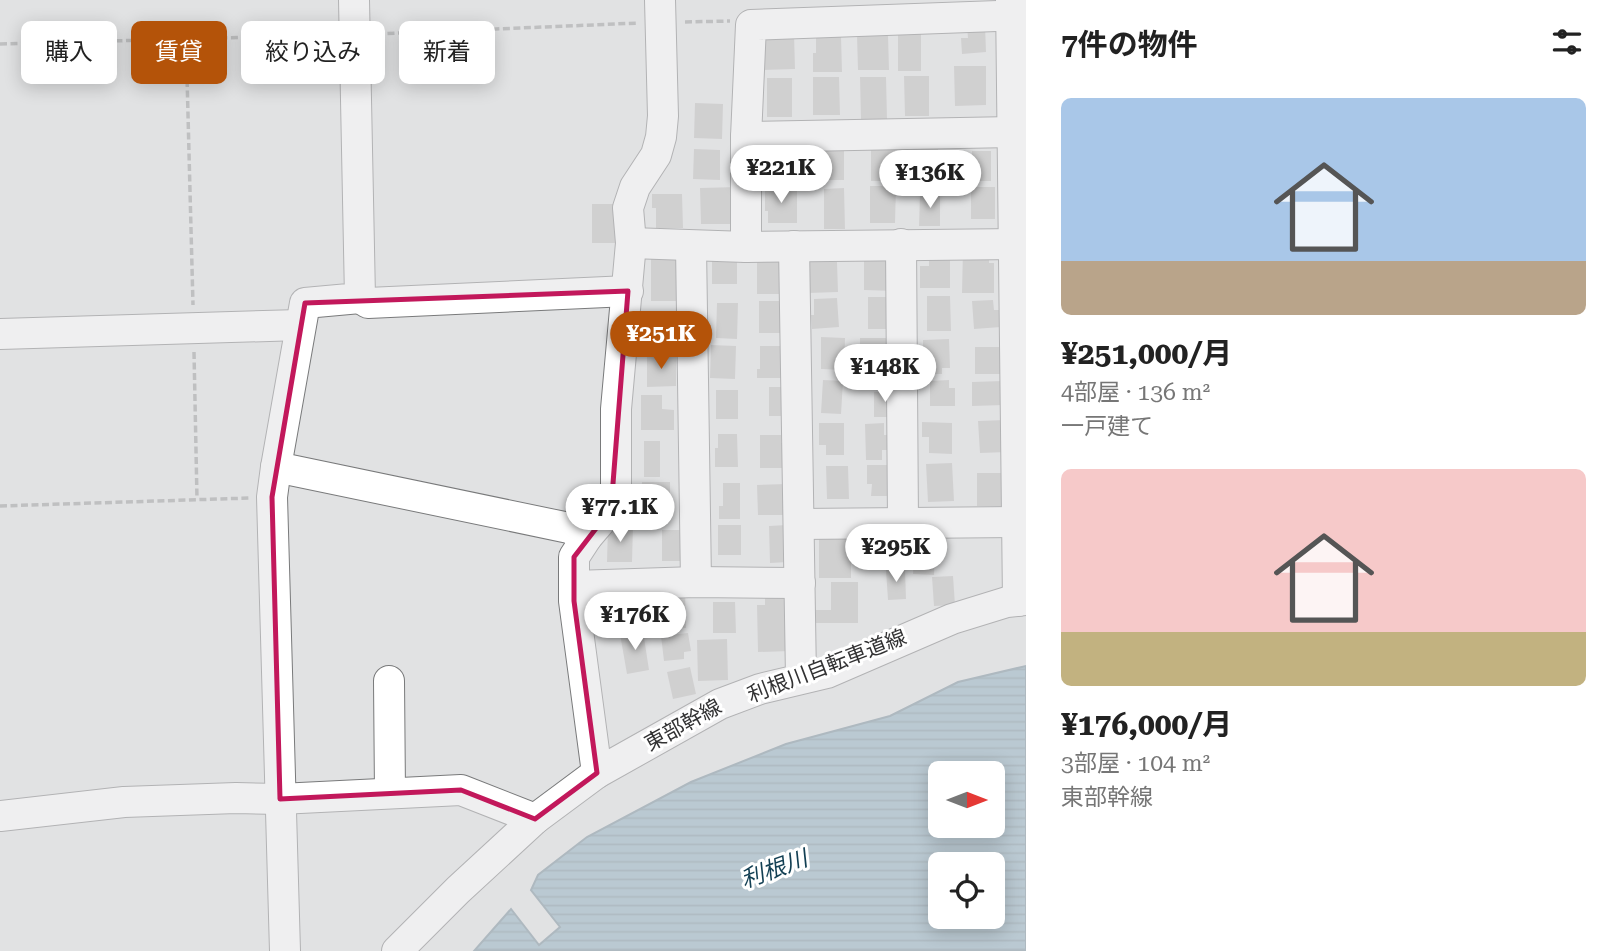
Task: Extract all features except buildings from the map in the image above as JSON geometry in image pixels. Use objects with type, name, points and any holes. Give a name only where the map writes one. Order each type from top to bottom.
[{"type":"street","points":[[354,0],[360,298]]},
{"type":"street","points":[[597,773],[574,601],[574,556],[611,509],[616,494],[616,409],[631,243],[628,208],[630,198],[656,155],[661,137],[663,116],[660,0]]},
{"type":"street","points":[[746,247],[746,137],[751,25],[1016,10],[1013,132],[1020,244],[1021,467],[1017,522],[1022,601]]},
{"type":"street","points":[[746,137],[1013,132]]},
{"type":"street","points":[[631,243],[746,247],[1020,244]]},
{"type":"street","points":[[901,244],[903,523]]},
{"type":"street","points":[[691,246],[695,582]]},
{"type":"street","points":[[794,246],[801,678]]},
{"type":"street","points":[[285,951],[272,497],[305,303],[360,298],[368,303],[628,291]]},
{"type":"street","points":[[0,334],[300,325]]},
{"type":"street","points":[[276,467],[569,528],[587,537]]},
{"type":"street","points":[[799,524],[1017,522]]},
{"type":"street","points":[[574,586],[695,582],[800,583]]},
{"type":"street","name":"東部幹線","points":[[397,951],[535,819],[597,773],[720,704],[760,689],[827,673],[952,619],[1007,602],[1022,601]]},
{"type":"street","points":[[389,681],[390,793]]},
{"type":"street","points":[[0,816],[124,802],[280,799],[461,790],[535,819]]},
{"type":"path","points":[[187,84],[197,499]]},
{"type":"path","points":[[0,506],[272,497]]},
{"type":"highlighted area","points":[[628,291],[611,509],[574,557],[574,601],[597,773],[535,819],[461,790],[280,799],[272,497],[305,303]]},
{"type":"water","name":"利根川","points":[[1026,666],[1026,951],[474,951],[511,909],[539,945],[560,927],[531,890],[538,875],[587,837],[691,782],[786,744],[890,716],[958,682]]}]
